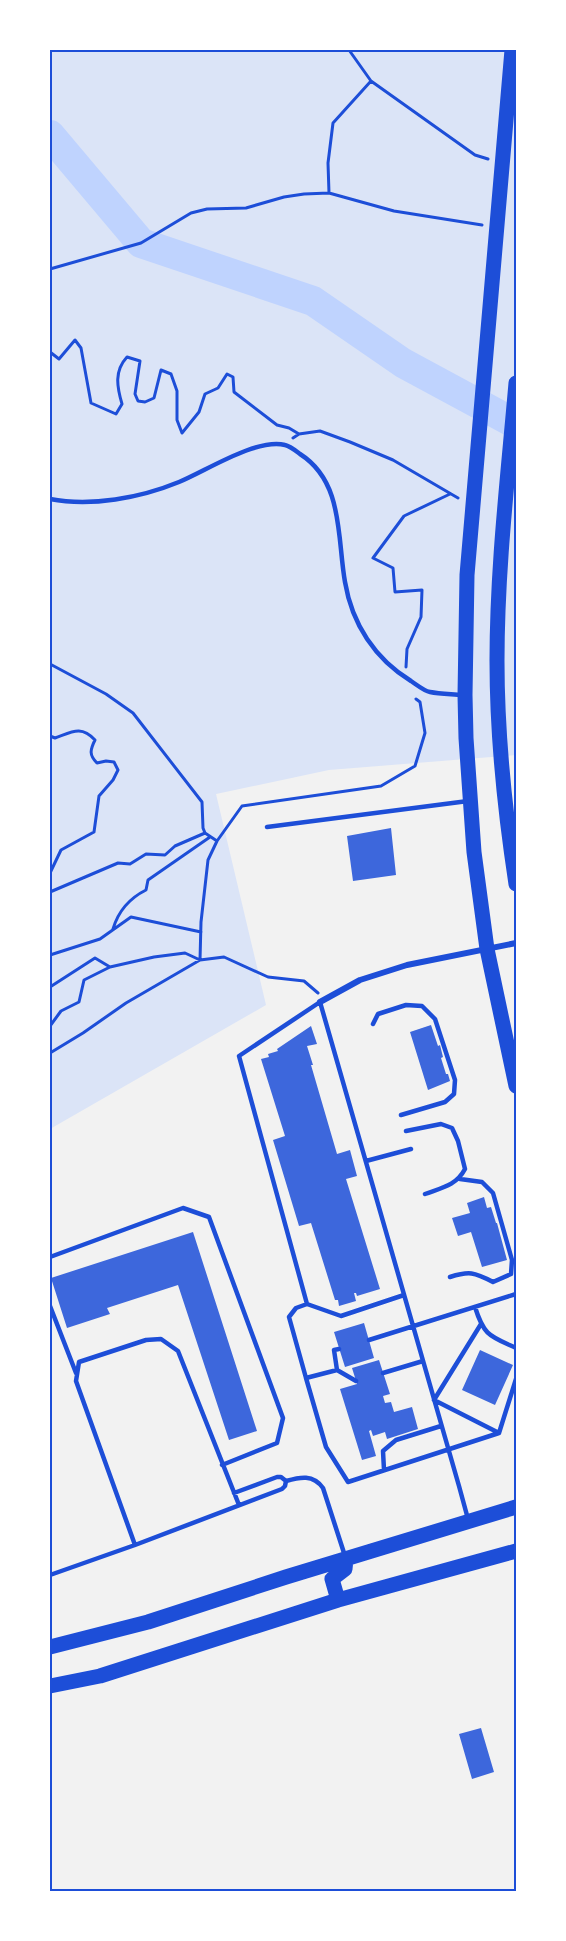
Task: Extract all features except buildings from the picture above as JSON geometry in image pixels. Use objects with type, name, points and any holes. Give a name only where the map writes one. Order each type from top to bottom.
[{"type":"main road","points":[[512,50],[467,575],[465,695],[474,852],[487,949],[516,1086]]},
{"type":"main road","points":[[516,383],[499,582],[497,663],[510,841],[516,884]]},
{"type":"main road","points":[[50,1647],[148,1622],[516,1507]]},
{"type":"main road","points":[[50,1686],[100,1676],[250,1626],[516,1551]]},
{"type":"main road","points":[[338,1600],[332,1579],[345,1569],[346,1559]]},
{"type":"street","points":[[323,1001],[360,980],[408,965],[516,942]]},
{"type":"lane","points":[[50,499],[62,502],[105,501],[133,496],[178,483],[239,454],[264,445],[286,444],[310,460],[326,483],[338,512],[345,584],[354,614],[372,648],[397,673],[428,692],[465,695]]},
{"type":"lane","points":[[267,827],[470,801]]},
{"type":"lane","points":[[307,1304],[239,1056],[323,1001],[366,1161],[469,1521]]},
{"type":"lane","points":[[373,1024],[378,1014],[406,1005],[422,1006],[435,1019],[455,1080],[454,1094],[445,1102],[401,1115]]},
{"type":"lane","points":[[406,1131],[441,1124],[452,1128],[459,1141],[465,1169],[460,1179],[425,1194]]},
{"type":"lane","points":[[366,1161],[411,1149]]},
{"type":"lane","points":[[450,1277],[467,1271],[493,1282],[511,1274],[512,1260],[493,1193],[482,1182],[460,1179]]},
{"type":"lane","points":[[50,1257],[183,1208],[209,1217],[283,1418],[277,1443],[222,1465]]},
{"type":"lane","points":[[369,1340],[516,1294]]},
{"type":"lane","points":[[404,1295],[341,1316],[307,1304],[297,1308],[289,1317],[326,1447],[348,1482],[499,1432]]},
{"type":"lane","points":[[50,1306],[77,1375]]},
{"type":"lane","points":[[475,1307],[481,1324],[489,1336],[516,1348]]},
{"type":"lane","points":[[434,1400],[481,1324]]},
{"type":"lane","points":[[135,1545],[76,1381],[78,1362],[146,1340],[161,1339],[178,1351],[238,1505]]},
{"type":"lane","points":[[337,1370],[334,1350],[339,1349]]},
{"type":"lane","points":[[383,1373],[423,1361]]},
{"type":"lane","points":[[306,1378],[337,1370],[356,1381]]},
{"type":"lane","points":[[499,1432],[516,1379]]},
{"type":"lane","points":[[434,1400],[499,1432]]},
{"type":"lane","points":[[384,1470],[383,1451],[396,1440],[441,1426]]},
{"type":"lane","points":[[234,1493],[281,1477],[286,1481]]},
{"type":"lane","points":[[286,1481],[305,1477],[318,1481],[323,1488],[346,1559]]},
{"type":"lane","points":[[50,1575],[282,1489],[286,1481]]},
{"type":"path","points":[[349,50],[371,81],[475,156],[496,162]]},
{"type":"path","points":[[329,193],[328,163],[333,123],[371,81]]},
{"type":"path","points":[[50,269],[141,243],[172,223],[207,208],[246,208],[284,197],[329,193],[394,211],[485,225]]},
{"type":"path","points":[[50,352],[59,358],[75,340],[81,348],[91,403],[116,414],[122,404],[117,386],[122,363],[127,357],[140,361],[135,394],[138,401],[145,402],[154,398],[161,370],[171,374],[177,392],[177,420],[182,432],[199,412],[205,394],[218,388],[227,374],[233,377],[234,392],[277,425],[299,434]]},
{"type":"path","points":[[286,444],[299,434],[320,431],[393,460],[459,499]]},
{"type":"path","points":[[200,960],[208,860],[217,841],[242,806],[381,786],[415,766],[425,733],[420,702],[405,690],[407,649],[422,617],[422,590],[395,592],[393,568],[373,558],[404,516],[450,494]]},
{"type":"path","points":[[50,664],[106,694],[133,713],[202,802],[202,828],[205,833],[217,841]]},
{"type":"path","points":[[50,736],[55,738],[77,730],[87,732],[94,740],[90,750],[91,757],[97,763],[114,762],[118,770],[113,780],[99,796],[94,832],[61,850],[50,873]]},
{"type":"path","points":[[50,891],[118,863],[130,864],[146,854],[165,855],[175,846],[205,833]]},
{"type":"path","points":[[113,930],[116,919],[134,896],[146,890],[148,880],[210,837]]},
{"type":"path","points":[[50,955],[100,939],[131,917],[201,932]]},
{"type":"path","points":[[50,1026],[61,1011],[79,1002],[84,980],[110,967],[185,952],[200,960]]},
{"type":"path","points":[[50,1053],[126,1003],[200,960],[224,957],[268,977],[304,981],[323,1001]]},
{"type":"path","points":[[50,987],[95,958],[110,967]]},
{"type":"shaded area","points":[[50,50],[516,50],[516,755],[329,770],[216,794],[266,1005],[50,1129]]},
{"type":"waterway","points":[[50,135],[141,243],[313,301],[403,363],[516,424]]}]
